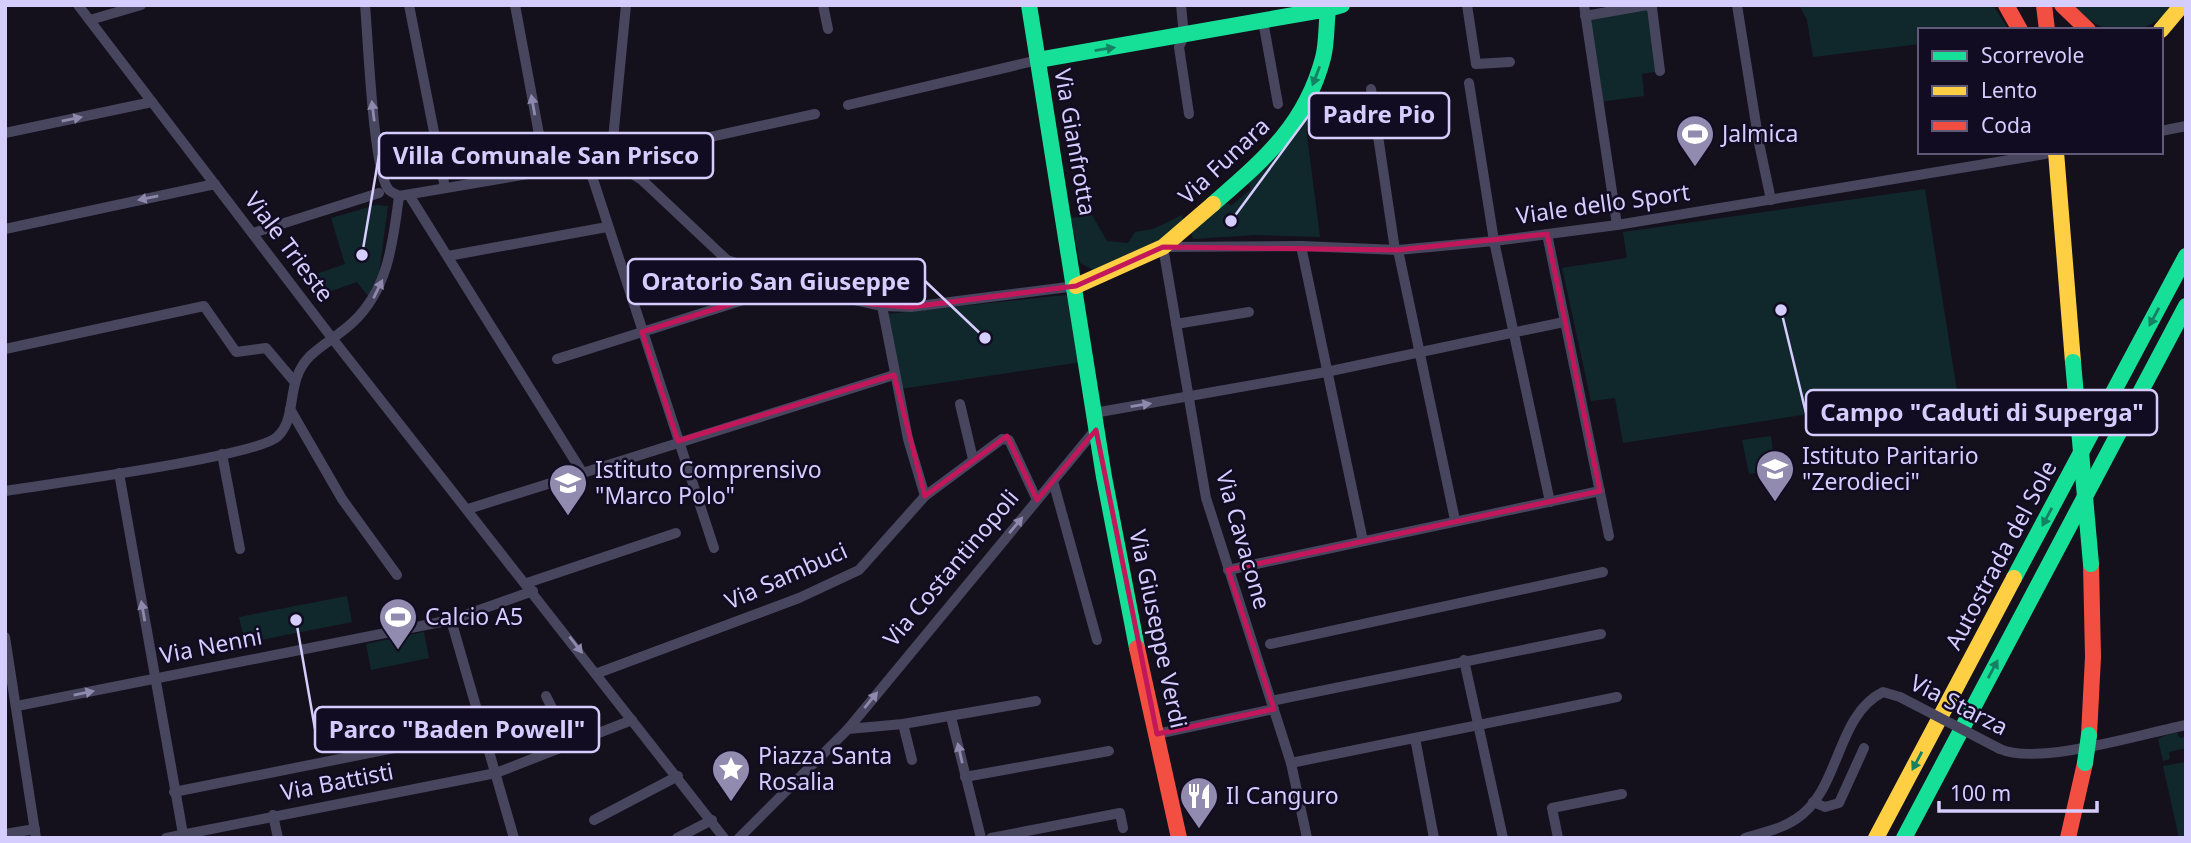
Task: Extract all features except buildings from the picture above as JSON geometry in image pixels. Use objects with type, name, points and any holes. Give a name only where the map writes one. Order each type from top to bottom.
[{"type":"main road","name":"Via Gianfrotta","points":[[1029,5],[1076,286]]},
{"type":"main road","points":[[2006,5],[2019,28]]},
{"type":"main road","points":[[2044,5],[2047,28]]},
{"type":"main road","points":[[2062,5],[2072,18],[2085,28]]},
{"type":"main road","points":[[2160,28],[2182,5]]},
{"type":"main road","points":[[1038,60],[1184,36],[1333,7]]},
{"type":"main road","name":"Via Funara","points":[[1076,286],[1163,247],[1277,147],[1294,124],[1323,57],[1333,7]]},
{"type":"main road","points":[[2051,154],[2066,249],[2091,564],[2093,657],[2089,735],[2068,838]]},
{"type":"main road","points":[[2064,154],[2068,205],[2066,249]]},
{"type":"main road","name":"Autostrada del Sole","points":[[1876,838],[2186,256]]},
{"type":"main road","points":[[1076,286],[1095,421]]},
{"type":"main road","name":"Autostrada del Sole","points":[[1904,838],[2186,306]]},
{"type":"main road","name":"Via Giuseppe Verdi","points":[[1095,421],[1138,654],[1179,838]]},
{"type":"street","name":"Viale Trieste","points":[[78,5],[332,338],[598,673],[724,838]]},
{"type":"street","points":[[90,20],[141,5]]},
{"type":"street","points":[[365,5],[373,113],[388,189],[404,196],[448,256],[582,472]]},
{"type":"street","points":[[409,5],[445,188]]},
{"type":"street","points":[[515,5],[546,172]]},
{"type":"street","points":[[611,160],[626,5]]},
{"type":"street","points":[[823,5],[828,29]]},
{"type":"street","points":[[1181,5],[1184,36],[1179,47],[1189,114]]},
{"type":"street","points":[[1467,5],[1476,64],[1510,62]]},
{"type":"street","points":[[1617,225],[1585,10],[1647,5],[1652,8],[1660,71]]},
{"type":"street","points":[[1737,5],[1759,144],[1771,200]]},
{"type":"street","points":[[1263,21],[1278,104]]},
{"type":"street","points":[[848,105],[1038,60]]},
{"type":"street","points":[[1469,83],[1493,241],[1550,502]]},
{"type":"street","points":[[1371,89],[1396,250],[1421,351],[1455,520]]},
{"type":"street","points":[[5,133],[152,102]]},
{"type":"street","points":[[404,196],[611,160],[815,114]]},
{"type":"street","points":[[2163,131],[2186,126]]},
{"type":"street","name":"Viale dello Sport","points":[[1163,247],[1301,246],[1396,250],[1493,241],[1617,225],[2045,154]]},
{"type":"street","points":[[611,160],[642,180],[727,260],[819,292],[881,306],[911,307],[1076,286]]},
{"type":"street","points":[[588,164],[714,548]]},
{"type":"street","points":[[5,229],[215,184]]},
{"type":"street","points":[[253,233],[379,193]]},
{"type":"street","points":[[5,491],[222,454],[272,441],[286,424],[293,380],[312,355],[369,305],[380,289],[404,196]]},
{"type":"street","points":[[448,256],[607,227]]},
{"type":"street","points":[[1547,234],[1609,536]]},
{"type":"street","points":[[1301,246],[1363,541]]},
{"type":"street","name":"Via Cavacone","points":[[1163,247],[1206,498],[1291,763],[1307,838]]},
{"type":"street","points":[[557,359],[756,296],[761,274]]},
{"type":"street","points":[[5,349],[204,306],[236,352],[266,348],[293,380]]},
{"type":"street","points":[[881,306],[894,375],[925,496]]},
{"type":"street","points":[[1176,324],[1249,312]]},
{"type":"street","points":[[1095,421],[1188,398],[1564,322]]},
{"type":"street","points":[[469,510],[678,440],[894,375]]},
{"type":"street","points":[[960,404],[973,459]]},
{"type":"street","points":[[290,409],[342,499],[397,575]]},
{"type":"street","name":"Via Costantinopoli","points":[[739,838],[848,729],[1053,481],[1095,421]]},
{"type":"street","name":"Via Sambuci","points":[[598,673],[799,598],[854,573],[925,496],[973,459],[1006,438],[1037,500]]},
{"type":"street","points":[[222,454],[240,549]]},
{"type":"street","points":[[119,473],[183,834]]},
{"type":"street","points":[[1053,481],[1097,640]]},
{"type":"street","points":[[1228,569],[1600,491]]},
{"type":"street","name":"Via Nenni","points":[[5,716],[18,710],[155,679],[451,620],[530,587],[676,533]]},
{"type":"street","points":[[1270,644],[1603,572]]},
{"type":"street","points":[[451,620],[485,730],[514,838]]},
{"type":"street","points":[[1157,734],[1464,660],[1601,634]]},
{"type":"street","points":[[5,637],[36,833],[5,834]]},
{"type":"street","points":[[1464,660],[1503,838]]},
{"type":"street","name":"Via Starza","points":[[1745,838],[1773,831],[1797,819],[1813,802],[1866,700],[1883,692],[1900,697],[2012,754],[2066,750],[2186,725]]},
{"type":"street","points":[[546,696],[570,744]]},
{"type":"street","points":[[1291,763],[1617,698]]},
{"type":"street","points":[[848,729],[903,724],[1036,701]]},
{"type":"street","points":[[951,716],[981,838]]},
{"type":"street","name":"Via Battisti","points":[[166,838],[496,773],[632,720]]},
{"type":"street","points":[[903,724],[912,760]]},
{"type":"street","points":[[174,792],[485,730]]},
{"type":"street","points":[[1415,738],[1434,838]]},
{"type":"street","points":[[1813,802],[1825,807],[1839,803],[1864,748]]},
{"type":"street","points":[[965,777],[1109,751]]},
{"type":"street","points":[[594,820],[678,776]]},
{"type":"street","points":[[1558,838],[1552,807],[1622,794]]},
{"type":"street","points":[[991,838],[1120,813],[1123,828]]},
{"type":"street","points":[[273,815],[278,838]]},
{"type":"street","points":[[677,838],[712,820]]},
{"type":"highlighted area","points":[[1547,234],[1600,491],[1228,570],[1274,709],[1157,734],[1096,430],[1037,500],[1007,436],[925,496],[894,375],[678,441],[642,332],[756,296],[761,274],[869,304],[911,307],[1076,286],[1163,247],[1398,250]]},
{"type":"green space","points":[[1647,5],[1660,71],[1642,74],[1644,96],[1599,102],[1585,16]]},
{"type":"green space","points":[[1799,5],[1993,5],[2008,28],[1918,28],[1918,44],[1813,57],[1807,20]]},
{"type":"green space","points":[[2071,5],[2175,5],[2162,17],[2141,28],[2107,28],[2084,16]]},
{"type":"green space","points":[[1317,95],[1320,111],[1306,128],[1320,237],[1256,235],[1193,239],[1191,231],[1224,203],[1232,205],[1251,189],[1248,183],[1287,142]]},
{"type":"green space","points":[[1925,189],[1957,391],[1623,443],[1615,398],[1591,401],[1562,268],[1627,258],[1623,232]]},
{"type":"green space","points":[[376,205],[388,206],[379,273],[368,296],[357,282],[314,297],[302,279],[345,264],[331,218]]},
{"type":"green space","points":[[1092,215],[1107,241],[1128,243],[1135,232],[1153,229],[1182,215],[1184,221],[1164,239],[1093,270],[1080,263],[1071,218]]},
{"type":"green space","points":[[1066,295],[1073,302],[1082,362],[900,389],[888,314]]},
{"type":"green space","points":[[1771,436],[1775,469],[1749,474],[1742,440]]},
{"type":"green space","points":[[347,596],[352,622],[245,643],[239,617]]},
{"type":"green space","name":"Calcio A5","points":[[424,632],[429,658],[371,670],[366,644]]},
{"type":"green space","points":[[2176,731],[2180,738],[2186,737],[2186,748],[2169,752],[2170,759],[2163,761],[2158,739]]},
{"type":"green space","points":[[2186,762],[2186,838],[2179,838],[2163,766]]},
{"type":"traffic: fast","points":[[1029,5],[1104,477],[1137,648]]},
{"type":"traffic: fast","points":[[1328,9],[1342,5]]},
{"type":"traffic: fast","points":[[1038,60],[1328,9],[1323,58],[1305,103],[1280,140],[1213,204]]},
{"type":"traffic: fast","points":[[2014,578],[2186,256]]},
{"type":"traffic: fast","points":[[1904,838],[2186,306]]},
{"type":"traffic: fast","points":[[2073,362],[2091,564]]},
{"type":"traffic: fast","points":[[2085,763],[2089,735]]},
{"type":"traffic: slow","points":[[2163,28],[2182,5]]},
{"type":"traffic: slow","points":[[2056,154],[2073,362]]},
{"type":"traffic: slow","points":[[1076,286],[1163,247],[1213,204]]},
{"type":"traffic: slow","points":[[1876,838],[2014,578]]},
{"type":"traffic: jam","points":[[2006,5],[2019,28]]},
{"type":"traffic: jam","points":[[2044,5],[2047,28]]},
{"type":"traffic: jam","points":[[2062,5],[2086,28]]},
{"type":"traffic: jam","points":[[2089,735],[2093,657],[2091,564]]},
{"type":"traffic: jam","points":[[1137,648],[1179,838]]},
{"type":"traffic: jam","points":[[2068,838],[2085,763]]},
{"type":"place","name":"Jalmica","points":[[1695,168]]},
{"type":"place","name":"Padre Pio","points":[[1231,221]]},
{"type":"place","name":"Villa Comunale San Prisco","points":[[362,255]]},
{"type":"place","name":"Campo \"Caduti di Superga\"","points":[[1781,310]]},
{"type":"place","name":"Oratorio San Giuseppe","points":[[985,338]]},
{"type":"place","name":"Istituto Paritario \"Zerodieci\"","points":[[1775,503]]},
{"type":"place","name":"Istituto Comprensivo \"Marco Polo\"","points":[[568,517]]},
{"type":"place","name":"Parco \"Baden Powell\"","points":[[296,620]]},
{"type":"place","name":"Calcio A5","points":[[398,651]]},
{"type":"place","name":"Piazza Santa Rosalia","points":[[731,803]]},
{"type":"place","name":"Il Canguro","points":[[1199,830]]}]
